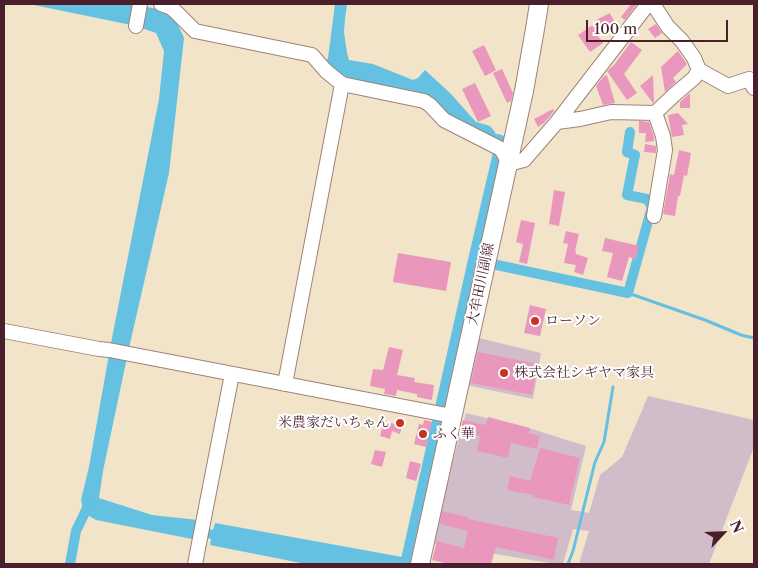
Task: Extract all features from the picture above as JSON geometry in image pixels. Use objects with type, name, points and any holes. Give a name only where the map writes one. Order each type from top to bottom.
[{"type":"main road","name":"大牟田川副線","points":[[421,561],[504,155],[524,91],[539,4]]},
{"type":"street","points":[[161,4],[176,10],[195,31],[312,55],[326,71],[342,84],[424,101],[444,120],[487,142],[516,162],[524,160],[557,122],[648,4]]},
{"type":"street","points":[[653,4],[668,27],[682,41],[694,58],[699,70],[728,86],[749,79],[754,88]]},
{"type":"street","points":[[136,26],[140,5]]},
{"type":"street","points":[[557,122],[611,112],[655,113],[694,78],[699,70]]},
{"type":"street","points":[[285,384],[342,84]]},
{"type":"street","points":[[654,216],[665,150],[663,136],[655,113]]},
{"type":"street","points":[[4,331],[452,416]]},
{"type":"street","points":[[195,564],[232,374]]},
{"type":"shaded area","name":"株式会社シギヤマ家具","points":[[475,337],[541,353],[533,399],[466,385]]},
{"type":"shaded area","points":[[648,396],[754,420],[754,447],[709,564],[579,564],[589,531],[573,529],[563,564],[430,543],[466,413],[532,429],[586,446],[571,510],[589,513],[600,475],[622,457]]},
{"type":"water","points":[[29,4],[133,4],[172,12],[184,38],[169,173],[129,348],[99,498],[152,515],[198,520],[197,525],[213,530],[215,523],[402,557],[407,559],[408,562],[416,564],[306,564],[210,545],[211,539],[194,535],[192,539],[96,520],[84,513],[81,500],[89,467],[111,343],[159,99],[164,51],[156,33],[136,26]]},
{"type":"water","points":[[335,4],[347,4],[344,32],[349,60],[373,64],[413,80],[418,78],[425,70],[450,93],[476,122],[490,126],[495,132],[496,139],[449,120],[431,97],[355,81],[325,63],[328,58]]},
{"type":"building","points":[[631,4],[637,4],[625,20],[621,17]]},
{"type":"building","points":[[610,13],[615,23],[596,33],[603,43],[590,52],[578,35],[597,22],[596,20]]},
{"type":"building","points":[[656,24],[662,33],[655,38],[648,29]]},
{"type":"building","points":[[631,42],[642,50],[624,74],[637,93],[627,100],[607,71],[614,65]]},
{"type":"building","points":[[484,45],[496,70],[485,76],[472,51]]},
{"type":"building","points":[[678,51],[687,64],[673,78],[676,82],[665,92],[661,67]]},
{"type":"building","points":[[502,69],[513,93],[511,101],[507,103],[493,73]]},
{"type":"building","points":[[607,75],[615,103],[603,105],[596,86]]},
{"type":"building","points":[[653,75],[654,102],[653,103],[640,86]]},
{"type":"building","points":[[475,83],[491,116],[478,122],[462,89]]},
{"type":"building","points":[[689,94],[690,108],[680,108],[680,102]]},
{"type":"building","points":[[553,109],[554,111],[550,116],[538,127],[534,119]]},
{"type":"building","points":[[678,113],[688,124],[682,125],[684,135],[672,137],[668,115]]},
{"type":"building","points":[[639,121],[649,122],[654,141],[645,142],[646,133],[639,133]]},
{"type":"building","points":[[645,144],[656,146],[656,153],[644,152]]},
{"type":"building","points":[[679,150],[691,153],[687,176],[684,175],[680,196],[678,196],[675,216],[663,214],[670,174],[674,175]]},
{"type":"building","points":[[554,190],[565,192],[559,226],[549,224]]},
{"type":"building","points":[[521,220],[535,223],[527,264],[519,262],[523,244],[516,242]]},
{"type":"building","points":[[566,231],[579,234],[576,254],[588,258],[583,275],[574,272],[576,265],[564,263],[568,244],[563,243]]},
{"type":"building","points":[[605,238],[639,246],[636,259],[629,257],[622,281],[607,277],[613,253],[602,251]]},
{"type":"building","points":[[398,253],[451,262],[446,291],[393,282]]},
{"type":"building","name":"ローソン","points":[[530,305],[546,309],[540,336],[524,333]]},
{"type":"building","points":[[389,347],[403,350],[397,375],[415,378],[414,382],[434,385],[432,400],[417,397],[417,394],[397,390],[396,396],[384,394],[385,389],[370,386],[373,369],[383,370]]},
{"type":"building","name":"株式会社シギヤマ家具","points":[[478,352],[538,364],[532,395],[471,383]]},
{"type":"building","points":[[488,417],[530,428],[529,433],[540,436],[537,449],[511,443],[508,458],[477,451],[480,436],[460,432],[463,420],[486,425]]},
{"type":"building","name":"ふく華","points":[[424,420],[432,422],[426,447],[414,444],[419,424],[423,425]]},
{"type":"building","points":[[384,421],[402,426],[400,434],[392,431],[390,439],[380,436]]},
{"type":"building","points":[[540,448],[580,458],[569,505],[507,490],[510,476],[530,481]]},
{"type":"building","points":[[375,450],[386,452],[382,467],[371,464]]},
{"type":"building","points":[[410,461],[421,464],[416,481],[406,478]]},
{"type":"building","points":[[442,511],[468,517],[468,519],[558,538],[554,560],[496,547],[491,564],[449,564],[432,560],[437,541],[464,548],[468,531],[440,524]]},
{"type":"waterway","points":[[483,262],[628,293],[652,207],[647,199],[627,195],[635,155],[627,152],[630,132]]},
{"type":"waterway","points":[[405,564],[501,140],[496,139]]},
{"type":"waterway","points":[[628,293],[705,320],[741,335],[754,338]]},
{"type":"waterway","points":[[568,564],[573,551],[595,462],[604,442],[613,387]]},
{"type":"waterway","points":[[70,564],[76,531],[89,504]]},
{"type":"place","name":"ローソン","points":[[535,321]]},
{"type":"place","name":"株式会社シギヤマ家具","points":[[504,373]]},
{"type":"place","name":"米農家だいちゃん","points":[[400,423]]},
{"type":"place","name":"ふく華","points":[[423,434]]}]
